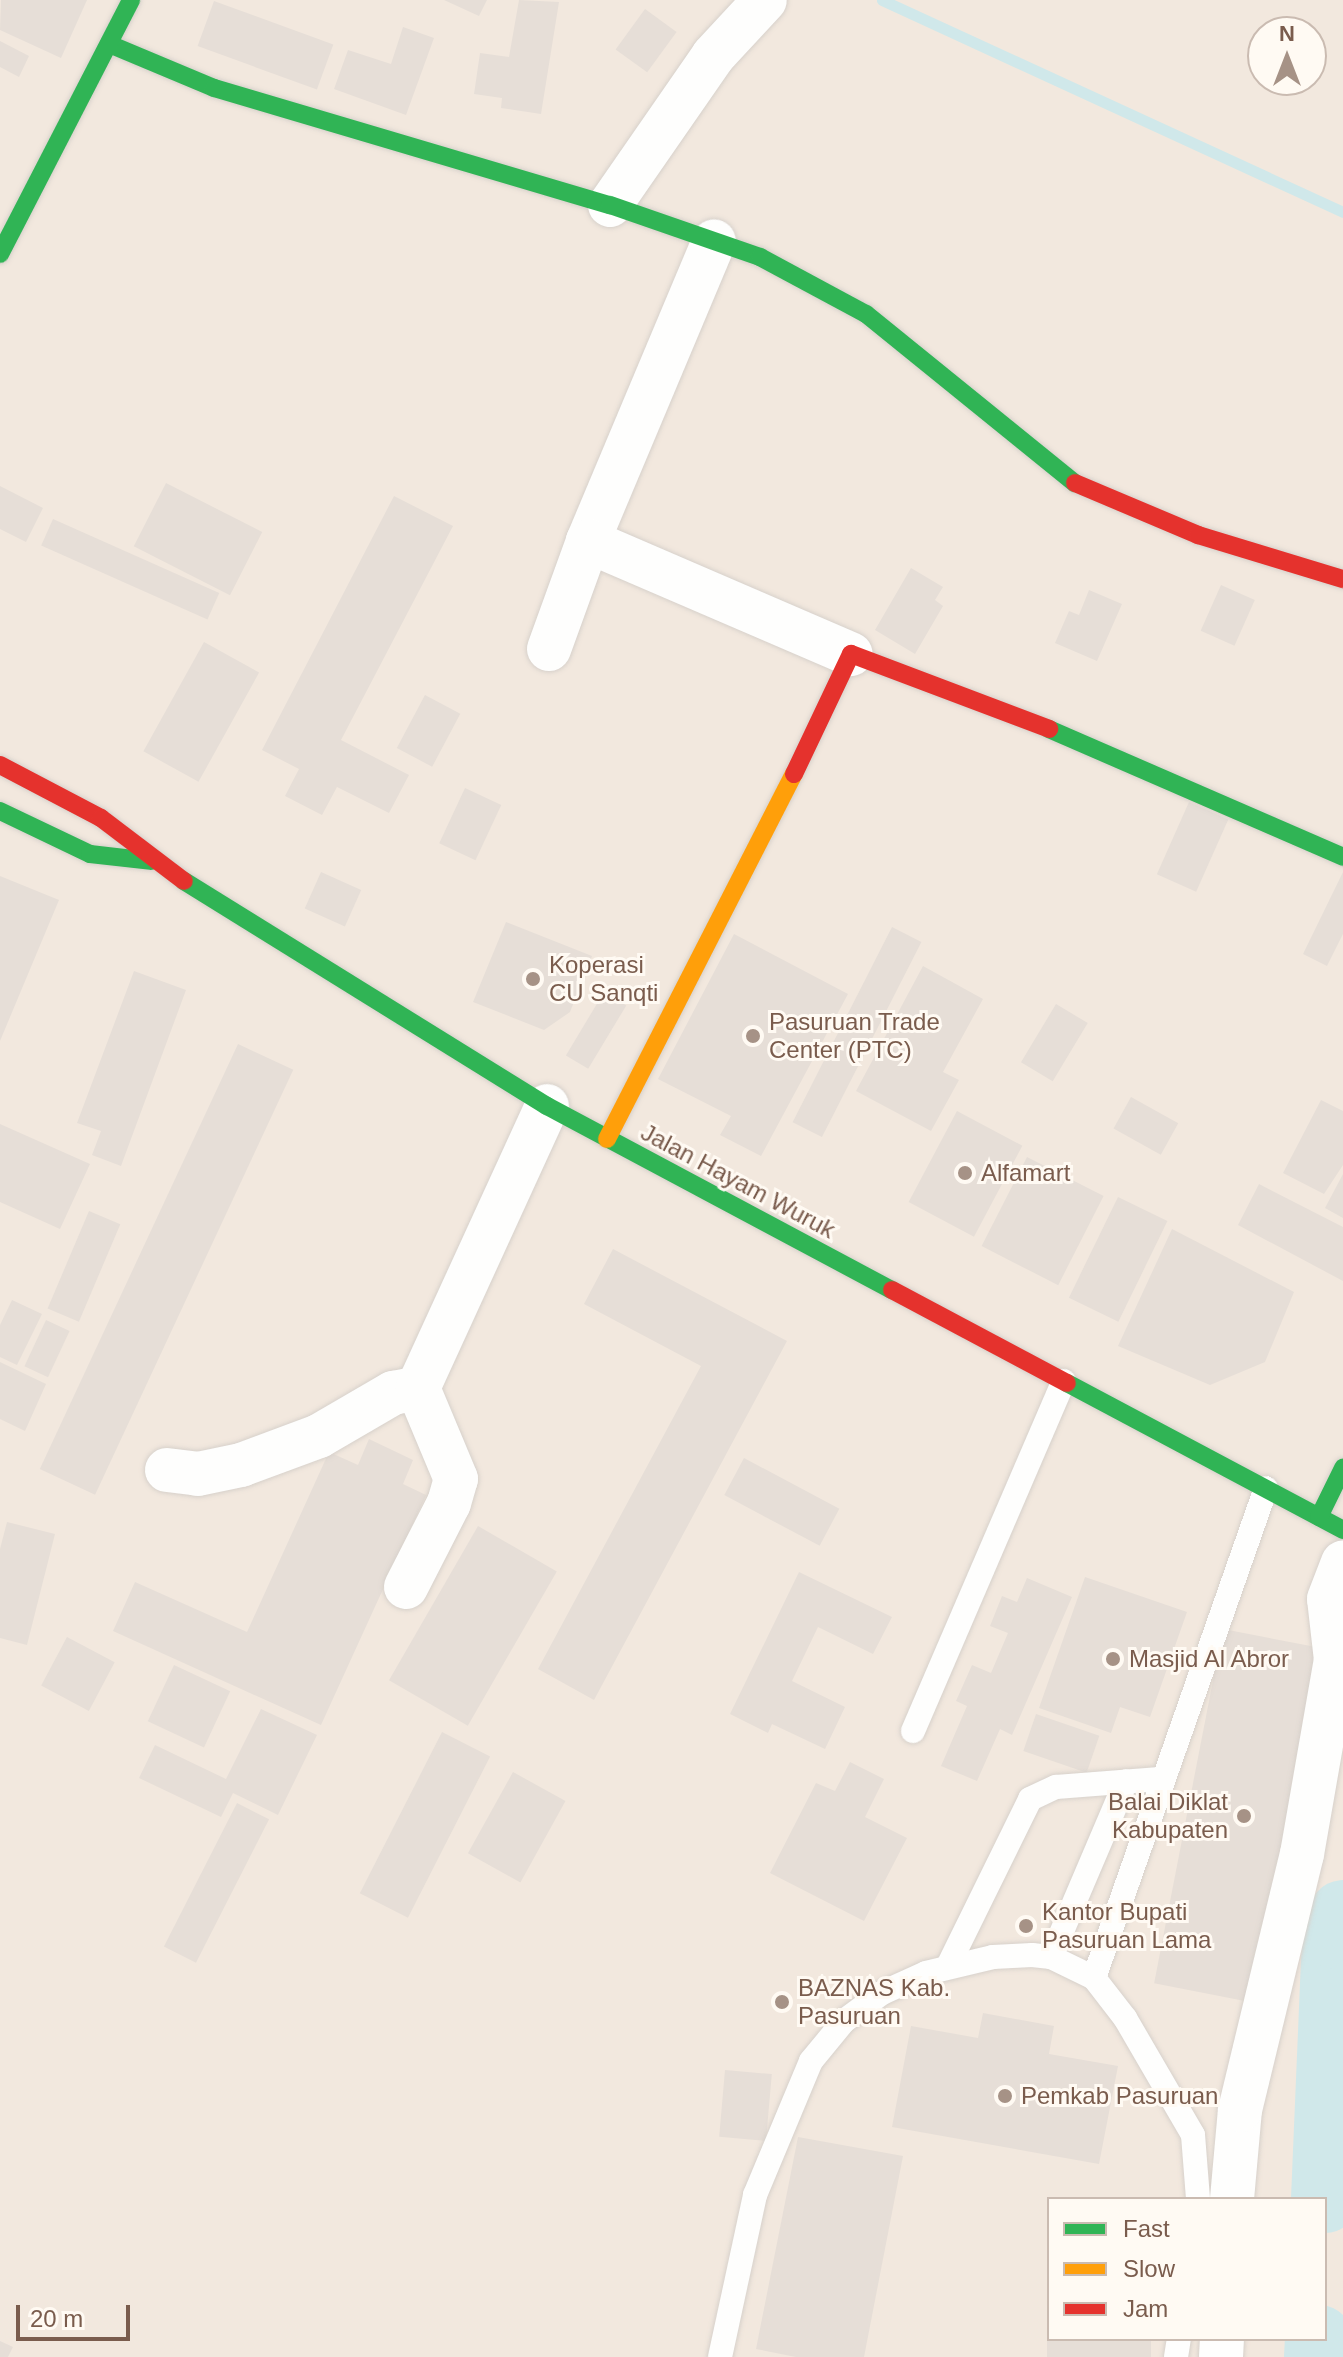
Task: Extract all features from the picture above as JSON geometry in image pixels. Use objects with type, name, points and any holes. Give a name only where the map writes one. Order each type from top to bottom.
[{"type":"street","points":[[0,254],[131,0]]},
{"type":"street","points":[[610,205],[713,56],[765,0]]},
{"type":"street","points":[[109,44],[214,88],[610,205],[760,257],[866,314],[1058,473],[1101,498],[1198,535],[1343,579]]},
{"type":"street","points":[[549,649],[588,541],[714,241]]},
{"type":"street","points":[[588,541],[851,654],[1088,744],[1343,857]]},
{"type":"street","points":[[607,1139],[758,848],[851,654]]},
{"type":"street","name":"Jalan Hayam Wuruk","points":[[0,765],[101,818],[151,861],[547,1106],[1343,1530]]},
{"type":"street","name":"Jalan Hayam Wuruk","points":[[0,811],[90,854],[151,861]]},
{"type":"street","points":[[406,1587],[449,1503],[456,1479],[418,1388],[547,1106]]},
{"type":"street","points":[[167,1470],[198,1474],[241,1465],[319,1436],[393,1393],[418,1388]]},
{"type":"street","points":[[1319,1517],[1343,1468]]},
{"type":"street","points":[[1232,2197],[1240,2110],[1302,1854],[1336,1660],[1329,1599],[1343,1563]]},
{"type":"lane","points":[[913,1731],[1064,1381]]},
{"type":"lane","points":[[1094,1978],[1160,1779],[1228,1605],[1266,1488]]},
{"type":"lane","points":[[948,1966],[1030,1799],[1056,1787],[1160,1779]]},
{"type":"lane","points":[[1051,1957],[1126,1781]]},
{"type":"lane","points":[[720,2357],[755,2195],[811,2061],[828,2035],[882,1993],[948,1966],[1013,1955],[1051,1957],[1094,1978],[1125,2018],[1193,2135],[1198,2197]]},
{"type":"shaded area","points":[[0,0],[1343,0],[1343,2357],[0,2357]]},
{"type":"building","points":[[1,0],[87,0],[61,58],[0,30]]},
{"type":"building","points":[[444,0],[487,0],[479,16]]},
{"type":"building","points":[[519,0],[559,2],[541,114],[501,108],[502,98],[474,94],[480,53],[509,57]]},
{"type":"building","points":[[214,1],[333,44],[317,90],[198,46]]},
{"type":"building","points":[[645,9],[677,32],[647,72],[616,49]]},
{"type":"building","points":[[403,27],[434,38],[406,115],[334,89],[348,50],[391,64]]},
{"type":"building","points":[[0,41],[29,56],[19,77],[0,67]]},
{"type":"building","points":[[166,483],[262,532],[230,595],[134,546]]},
{"type":"building","points":[[0,486],[43,508],[26,542],[0,529]]},
{"type":"building","points":[[394,496],[453,526],[341,740],[409,775],[389,813],[337,787],[322,815],[285,796],[299,769],[262,750]]},
{"type":"building","points":[[53,519],[219,593],[207,620],[41,545]]},
{"type":"building","points":[[911,568],[943,587],[935,600],[943,606],[915,654],[875,630]]},
{"type":"building","points":[[1221,585],[1255,600],[1234,646],[1201,631]]},
{"type":"building","points":[[1089,590],[1122,604],[1097,661],[1055,643],[1069,611],[1079,615]]},
{"type":"building","points":[[204,642],[259,673],[198,782],[143,751]]},
{"type":"building","points":[[425,695],[460,714],[432,767],[397,748]]},
{"type":"building","points":[[465,788],[501,805],[475,860],[439,843]]},
{"type":"building","points":[[1189,802],[1228,819],[1196,892],[1157,874]]},
{"type":"building","points":[[321,872],[361,890],[345,926],[305,909]]},
{"type":"building","points":[[1343,872],[1343,934],[1327,966],[1303,954]]},
{"type":"building","points":[[0,876],[59,900],[0,1041]]},
{"type":"building","name":"Koperasi CU Sanqti","points":[[506,922],[592,956],[570,1012],[544,1030],[473,1002]]},
{"type":"building","points":[[892,927],[921,942],[822,1137],[793,1122]]},
{"type":"building","name":"Pasuruan Trade Center (PTC)","points":[[734,934],[848,994],[761,1156],[720,1135],[731,1116],[658,1079]]},
{"type":"building","points":[[923,966],[983,999],[943,1072],[959,1080],[931,1131],[856,1091]]},
{"type":"building","points":[[134,971],[186,990],[121,1166],[92,1155],[101,1131],[77,1123]]},
{"type":"building","points":[[604,992],[626,1005],[588,1069],[566,1055]]},
{"type":"building","points":[[1056,1004],[1088,1023],[1053,1081],[1021,1062]]},
{"type":"building","points":[[238,1044],[293,1070],[95,1495],[40,1469]]},
{"type":"building","points":[[1131,1097],[1178,1123],[1161,1155],[1114,1128]]},
{"type":"building","points":[[1321,1100],[1343,1111],[1343,1165],[1324,1194],[1283,1173]]},
{"type":"building","name":"Alfamart","points":[[957,1111],[1022,1146],[974,1237],[909,1202]]},
{"type":"building","points":[[0,1124],[90,1164],[60,1229],[0,1202]]},
{"type":"building","points":[[1027,1157],[1104,1196],[1058,1285],[982,1246]]},
{"type":"building","points":[[1343,1174],[1343,1218],[1325,1208]]},
{"type":"building","points":[[1259,1184],[1343,1227],[1343,1281],[1238,1225]]},
{"type":"building","points":[[1118,1197],[1167,1221],[1118,1322],[1069,1298]]},
{"type":"building","points":[[89,1211],[120,1224],[79,1322],[48,1309]]},
{"type":"building","points":[[1172,1229],[1294,1292],[1265,1362],[1210,1385],[1118,1346]]},
{"type":"building","points":[[613,1249],[787,1341],[594,1700],[538,1669],[701,1366],[584,1304]]},
{"type":"building","points":[[12,1300],[42,1314],[17,1365],[0,1357],[0,1325]]},
{"type":"building","points":[[46,1320],[70,1331],[48,1377],[24,1366]]},
{"type":"building","points":[[0,1362],[46,1384],[25,1431],[0,1419]]},
{"type":"building","points":[[369,1439],[413,1460],[403,1484],[426,1495],[321,1725],[113,1631],[135,1582],[247,1632],[329,1452],[358,1465]]},
{"type":"building","points":[[744,1458],[839,1509],[820,1546],[724,1495]]},
{"type":"building","points":[[7,1522],[55,1534],[27,1645],[0,1638],[0,1549]]},
{"type":"building","points":[[478,1526],[557,1572],[468,1726],[389,1680]]},
{"type":"building","points":[[799,1572],[892,1617],[873,1654],[818,1627],[792,1681],[845,1707],[825,1749],[772,1724],[768,1733],[730,1714]]},
{"type":"building","name":"Masjid Al Abror","points":[[1085,1577],[1187,1612],[1150,1717],[1120,1707],[1111,1733],[1039,1708]]},
{"type":"building","points":[[1027,1578],[1072,1597],[1012,1735],[1000,1729],[977,1781],[941,1766],[967,1706],[956,1701],[972,1665],[991,1673],[1008,1633],[990,1626],[1002,1596],[1017,1602]]},
{"type":"building","name":"Balai Diklat Kabupaten","points":[[1223,1629],[1333,1650],[1264,2005],[1154,1983]]},
{"type":"building","points":[[67,1637],[115,1662],[89,1711],[41,1686]]},
{"type":"building","points":[[174,1665],[230,1691],[204,1747],[148,1721]]},
{"type":"building","points":[[261,1709],[317,1735],[278,1815],[233,1793],[221,1817],[139,1778],[155,1745],[226,1779]]},
{"type":"building","points":[[1036,1714],[1099,1736],[1087,1773],[1023,1751]]},
{"type":"building","points":[[442,1732],[490,1757],[408,1918],[360,1893]]},
{"type":"building","points":[[850,1762],[884,1779],[865,1817],[907,1838],[864,1921],[770,1873],[816,1783],[835,1791]]},
{"type":"building","points":[[513,1772],[565,1801],[520,1882],[468,1853]]},
{"type":"building","points":[[237,1803],[269,1819],[196,1963],[164,1946]]},
{"type":"building","name":"Pemkab Pasuruan","points":[[983,2013],[1054,2026],[1049,2054],[1118,2066],[1099,2164],[892,2127],[911,2026],[978,2038]]},
{"type":"building","points":[[725,2070],[772,2074],[766,2141],[719,2137]]},
{"type":"building","points":[[798,2137],[903,2156],[864,2357],[796,2357],[756,2349]]},
{"type":"building","points":[[0,2341],[13,2347],[8,2357],[0,2357]]},
{"type":"building","points":[[1047,2341],[1151,2341],[1151,2357],[1047,2357]]},
{"type":"waterway","points":[[882,0],[1343,212]]},
{"type":"waterway","points":[[1325,2197],[1336,1935],[1343,1914]]},
{"type":"waterway","points":[[1318,2357],[1319,2341]]},
{"type":"traffic: fast","points":[[0,254],[131,0]]},
{"type":"traffic: fast","points":[[109,44],[214,88],[610,205],[760,257],[866,314],[1075,483]]},
{"type":"traffic: fast","points":[[1049,729],[1343,857]]},
{"type":"traffic: fast","points":[[0,811],[90,854],[151,861]]},
{"type":"traffic: fast","points":[[184,881],[547,1106],[892,1290]]},
{"type":"traffic: fast","points":[[1067,1383],[1343,1530]]},
{"type":"traffic: fast","points":[[1319,1517],[1343,1468]]},
{"type":"traffic: slow","points":[[607,1139],[794,774]]},
{"type":"traffic: jam","points":[[1075,483],[1198,535],[1343,579]]},
{"type":"traffic: jam","points":[[794,774],[851,654],[1049,729]]},
{"type":"traffic: jam","points":[[0,765],[101,818],[184,881]]},
{"type":"traffic: jam","points":[[892,1290],[1067,1383]]},
{"type":"place","name":"Koperasi CU Sanqti","points":[[533,979]]},
{"type":"place","name":"Pasuruan Trade Center (PTC)","points":[[753,1036]]},
{"type":"place","name":"Alfamart","points":[[965,1173]]},
{"type":"place","name":"Masjid Al Abror","points":[[1113,1659]]},
{"type":"place","name":"Balai Diklat Kabupaten","points":[[1244,1816]]},
{"type":"place","name":"Kantor Bupati Pasuruan Lama","points":[[1026,1926]]},
{"type":"place","name":"BAZNAS Kab. Pasuruan","points":[[782,2002]]},
{"type":"place","name":"Pemkab Pasuruan","points":[[1005,2096]]}]
